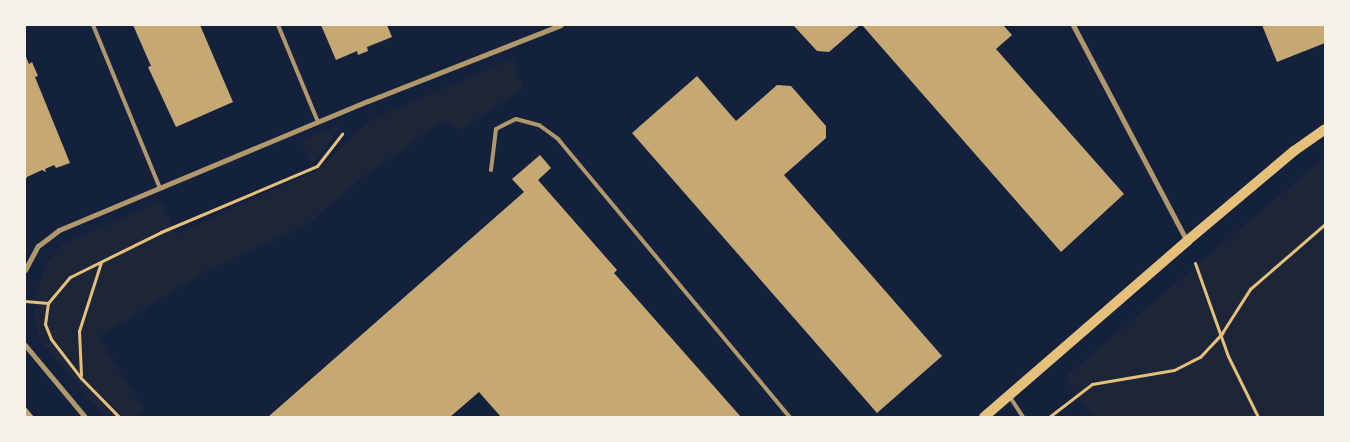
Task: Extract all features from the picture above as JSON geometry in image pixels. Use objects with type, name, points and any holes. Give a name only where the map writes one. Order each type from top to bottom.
[{"type":"main road","points":[[984,417],[1187,241],[1294,151],[1325,129]]},
{"type":"street","points":[[25,270],[38,246],[59,230],[318,122],[561,25]]},
{"type":"street","points":[[1073,25],[1187,241]]},
{"type":"street","points":[[25,345],[85,417]]},
{"type":"lane","points":[[93,25],[160,188]]},
{"type":"lane","points":[[278,25],[318,122]]},
{"type":"lane","points":[[490,170],[496,129],[516,119],[539,125],[558,138],[790,417]]},
{"type":"lane","points":[[1008,395],[1023,417]]},
{"type":"path","points":[[119,417],[81,378],[51,339],[45,324],[48,304],[70,277],[101,261],[317,166],[345,130]]},
{"type":"path","points":[[1049,417],[1092,384],[1174,370],[1200,357],[1222,333],[1250,289],[1325,224]]},
{"type":"path","points":[[1187,241],[1222,333],[1228,356],[1258,417]]},
{"type":"path","points":[[81,378],[78,361],[79,331],[101,261]]},
{"type":"path","points":[[25,301],[48,304]]},
{"type":"shaded area","points":[[513,59],[523,88],[461,130],[443,120],[358,181],[308,224],[208,270],[98,337],[144,409],[134,417],[105,417],[38,338],[34,313],[37,290],[46,264],[63,244],[162,201],[176,234],[318,169],[371,120]]},
{"type":"shaded area","points":[[342,124],[315,162],[311,163],[301,141]]},
{"type":"shaded area","points":[[1325,157],[1325,417],[1093,417],[1064,378]]},
{"type":"building","points":[[133,25],[200,25],[233,102],[176,127],[148,67],[151,66]]},
{"type":"building","points":[[321,25],[387,25],[392,37],[367,47],[368,51],[358,55],[357,51],[336,60]]},
{"type":"building","points":[[793,25],[860,25],[829,52],[817,51]]},
{"type":"building","points":[[862,25],[1003,25],[1012,35],[996,49],[1124,194],[1061,252]]},
{"type":"building","points":[[1262,25],[1325,25],[1325,43],[1277,62]]},
{"type":"building","points":[[25,54],[29,64],[32,62],[38,76],[35,77],[70,163],[56,168],[54,165],[45,169],[46,172],[42,170],[27,177],[25,181]]},
{"type":"building","points":[[697,76],[736,121],[777,85],[791,86],[826,126],[826,138],[784,175],[942,356],[877,413],[632,133]]},
{"type":"building","points":[[540,155],[551,168],[538,180],[617,270],[614,273],[741,417],[501,417],[479,392],[450,417],[268,417],[524,192],[512,179]]},
{"type":"building","points":[[25,406],[29,411],[34,417],[25,417]]}]
